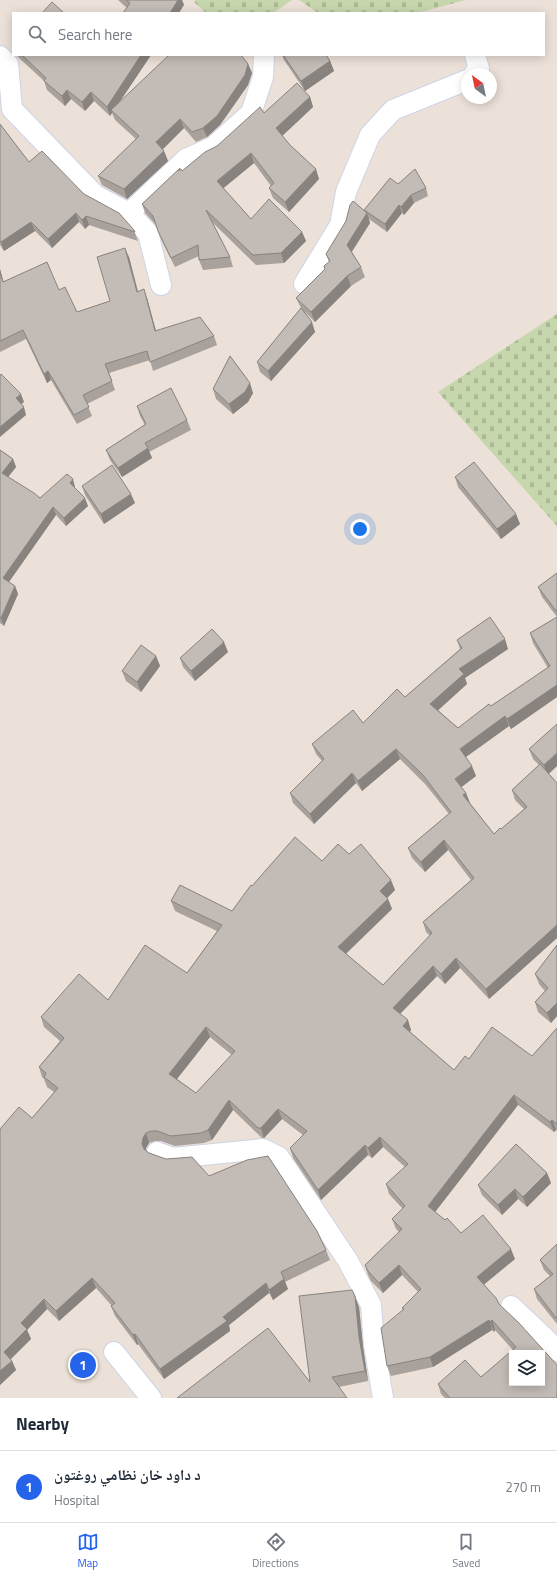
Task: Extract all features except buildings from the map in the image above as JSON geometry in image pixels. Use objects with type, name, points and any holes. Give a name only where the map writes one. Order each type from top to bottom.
[{"type":"street","points":[[0,56],[8,64],[12,109],[95,195],[129,213],[148,233],[161,285]]},
{"type":"street","points":[[129,213],[186,159],[213,147],[251,113],[263,77],[264,56]]},
{"type":"street","points":[[475,56],[479,68]]},
{"type":"street","points":[[304,284],[340,225],[346,192],[370,135],[393,110],[461,82]]},
{"type":"street","points":[[157,1152],[173,1158],[263,1149],[279,1157],[348,1262],[371,1305],[374,1344],[383,1398]]},
{"type":"street","points":[[511,1306],[557,1351]]},
{"type":"street","points":[[114,1352],[151,1398]]},
{"type":"green space","points":[[195,0],[292,0],[274,12],[205,12],[194,2]]},
{"type":"green space","points":[[299,0],[466,0],[421,12],[317,12]]},
{"type":"green space","points":[[557,314],[557,526],[438,392]]},
{"type":"place","name":"د داود خان نظامي روغتون","points":[[83,1365]]}]
